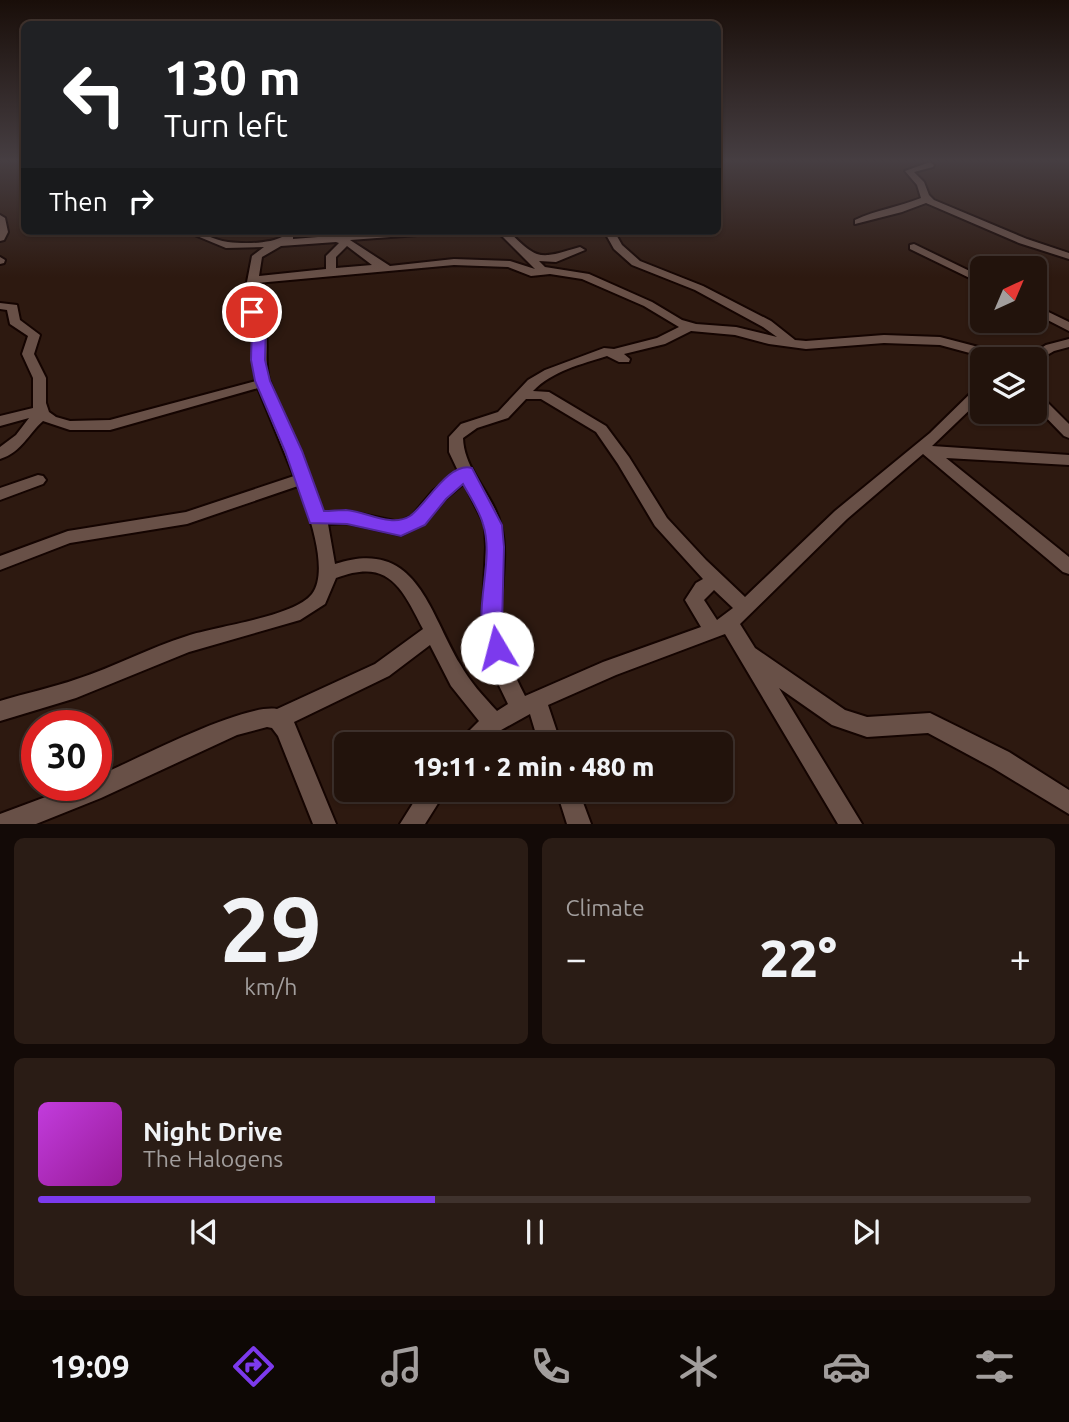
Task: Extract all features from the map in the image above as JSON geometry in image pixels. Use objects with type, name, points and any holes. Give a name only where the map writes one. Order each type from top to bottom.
[{"type":"street","points":[[858,222],[871,216],[899,211],[926,199]]},
{"type":"street","points":[[928,199],[1023,241],[1069,256]]},
{"type":"street","points":[[0,218],[3,232],[0,238]]},
{"type":"street","points":[[200,235],[226,245],[269,241],[342,241],[395,235]]},
{"type":"street","points":[[0,711],[75,689],[184,646],[299,611],[322,596],[328,574],[326,553],[293,451],[263,383],[258,360],[259,326],[249,302],[257,256],[269,241],[289,235]]},
{"type":"street","points":[[506,235],[546,272]]},
{"type":"street","points":[[611,235],[618,247],[636,263],[699,288],[767,324],[793,343]]},
{"type":"street","points":[[342,241],[382,267]]},
{"type":"street","points":[[331,272],[331,256],[342,241]]},
{"type":"street","points":[[914,247],[970,275]]},
{"type":"street","points":[[528,257],[556,259],[580,250]]},
{"type":"street","points":[[254,280],[382,267],[395,269],[454,261],[510,264],[531,273],[585,276],[648,304],[689,327],[736,331],[793,343],[818,345],[884,340],[940,341],[970,349]]},
{"type":"street","points":[[0,306],[13,307],[14,321],[34,335],[28,354],[38,374],[41,412],[22,438],[0,454]]},
{"type":"street","points":[[1047,315],[1069,327]]},
{"type":"street","points":[[543,732],[528,704],[502,671],[491,626],[495,547],[493,525],[456,452],[456,437],[459,431],[474,423],[501,416],[511,410],[520,395],[547,374],[604,353],[619,356],[661,341],[689,327]]},
{"type":"street","points":[[1047,350],[1069,343]]},
{"type":"street","points":[[0,421],[41,412],[61,423],[86,428],[150,415],[263,383]]},
{"type":"street","points":[[520,395],[544,395],[601,429],[661,522],[745,608]]},
{"type":"street","points":[[484,732],[494,723],[528,704],[610,668],[721,626],[745,608],[841,515],[927,449],[970,403]]},
{"type":"street","points":[[1047,410],[1069,433]]},
{"type":"street","points":[[927,449],[1069,460]]},
{"type":"street","points":[[927,449],[1069,567]]},
{"type":"street","points":[[317,519],[347,517],[401,529],[418,520],[439,495],[466,472]]},
{"type":"street","points":[[0,563],[68,537],[187,518],[302,479]]},
{"type":"street","points":[[0,494],[38,480]]},
{"type":"street","points":[[328,574],[351,566],[382,565],[402,579],[454,674],[494,723]]},
{"type":"street","points":[[715,580],[702,588],[694,600],[749,655],[839,718],[867,727],[930,723],[1001,760],[1069,803]]},
{"type":"street","points":[[5,824],[93,790],[234,726],[267,717],[278,719],[382,670],[433,632]]},
{"type":"street","points":[[749,655],[851,824]]},
{"type":"street","points":[[278,719],[286,729],[325,824]]},
{"type":"street","points":[[420,818],[429,802]]},
{"type":"street","points":[[571,802],[579,824]]},
{"type":"route","points":[[252,312],[259,326],[258,360],[262,381],[293,451],[317,519],[347,517],[401,529],[418,520],[439,495],[466,472],[493,525],[495,547],[491,626],[497,648]]}]
